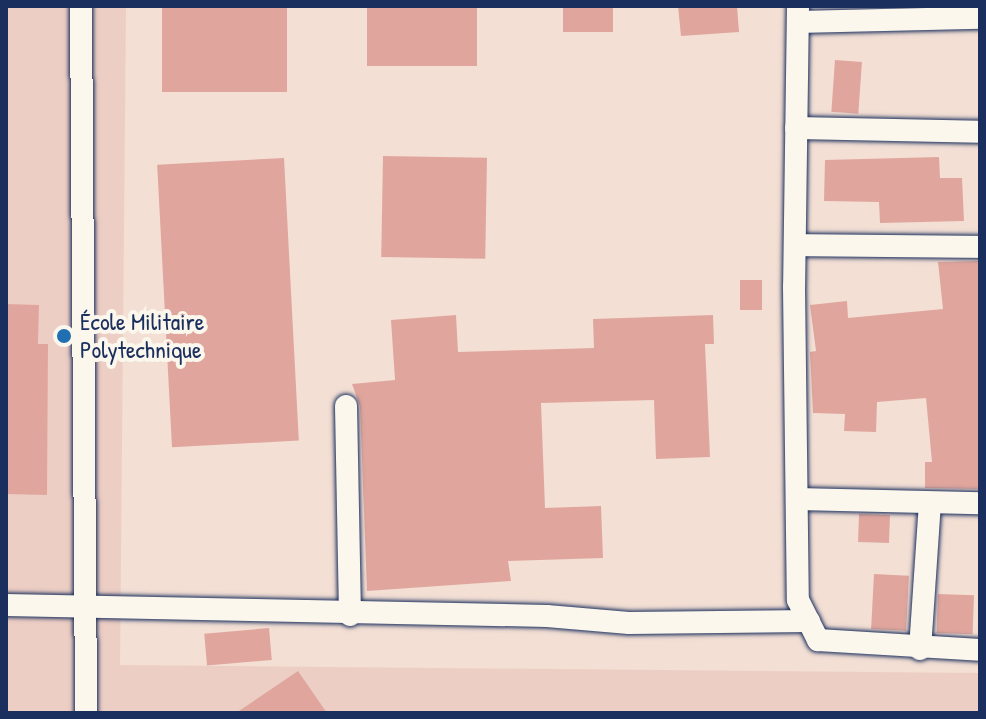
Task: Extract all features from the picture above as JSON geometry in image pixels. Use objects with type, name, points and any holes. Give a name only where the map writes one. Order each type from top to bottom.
[{"type":"street","points":[[81,6],[86,713]]},
{"type":"street","points":[[980,18],[798,14],[795,245],[798,600],[818,640],[920,649],[980,650]]},
{"type":"street","points":[[796,128],[980,132]]},
{"type":"street","points":[[795,245],[980,247]]},
{"type":"street","points":[[346,406],[350,615]]},
{"type":"street","points":[[797,499],[980,503]]},
{"type":"street","points":[[920,649],[930,504]]},
{"type":"street","points":[[6,605],[350,615],[547,616],[629,623],[809,621]]},
{"type":"shaded area","name":"École Militaire Polytechnique","points":[[6,6],[126,6],[120,665],[980,673],[980,713],[6,713]]},
{"type":"building","points":[[162,6],[287,6],[287,92],[162,92]]},
{"type":"building","points":[[367,6],[477,6],[477,66],[367,66]]},
{"type":"building","points":[[563,6],[613,6],[613,32],[563,32]]},
{"type":"building","points":[[678,6],[737,6],[739,32],[681,36]]},
{"type":"building","points":[[835,60],[862,62],[858,114],[831,112]]},
{"type":"building","points":[[383,156],[487,158],[485,259],[381,257]]},
{"type":"building","points":[[939,157],[940,178],[962,178],[964,221],[880,223],[879,202],[824,201],[825,160]]},
{"type":"building","points":[[284,158],[299,441],[172,447],[157,165]]},
{"type":"building","points":[[980,261],[980,489],[925,488],[925,462],[932,462],[926,398],[877,402],[876,432],[844,431],[845,414],[813,413],[810,352],[816,351],[810,305],[847,301],[848,318],[943,309],[938,262]]},
{"type":"building","points":[[740,280],[762,280],[762,310],[740,310]]},
{"type":"building","points":[[6,304],[39,305],[38,344],[48,344],[47,495],[6,494]]},
{"type":"building","points":[[456,315],[458,352],[594,348],[593,319],[713,315],[714,344],[705,344],[710,457],[656,459],[654,400],[541,403],[545,508],[601,506],[603,558],[508,561],[511,581],[367,591],[360,406],[352,384],[395,380],[391,320]]},
{"type":"building","points":[[859,514],[890,515],[889,543],[858,542]]},
{"type":"building","points":[[874,574],[909,576],[906,631],[871,629]]},
{"type":"building","points":[[938,594],[974,595],[973,634],[937,633]]},
{"type":"building","points":[[269,628],[272,660],[207,666],[204,634]]},
{"type":"building","points":[[298,671],[327,713],[236,713]]},
{"type":"place","name":"École Militaire Polytechnique","points":[[64,336]]}]
